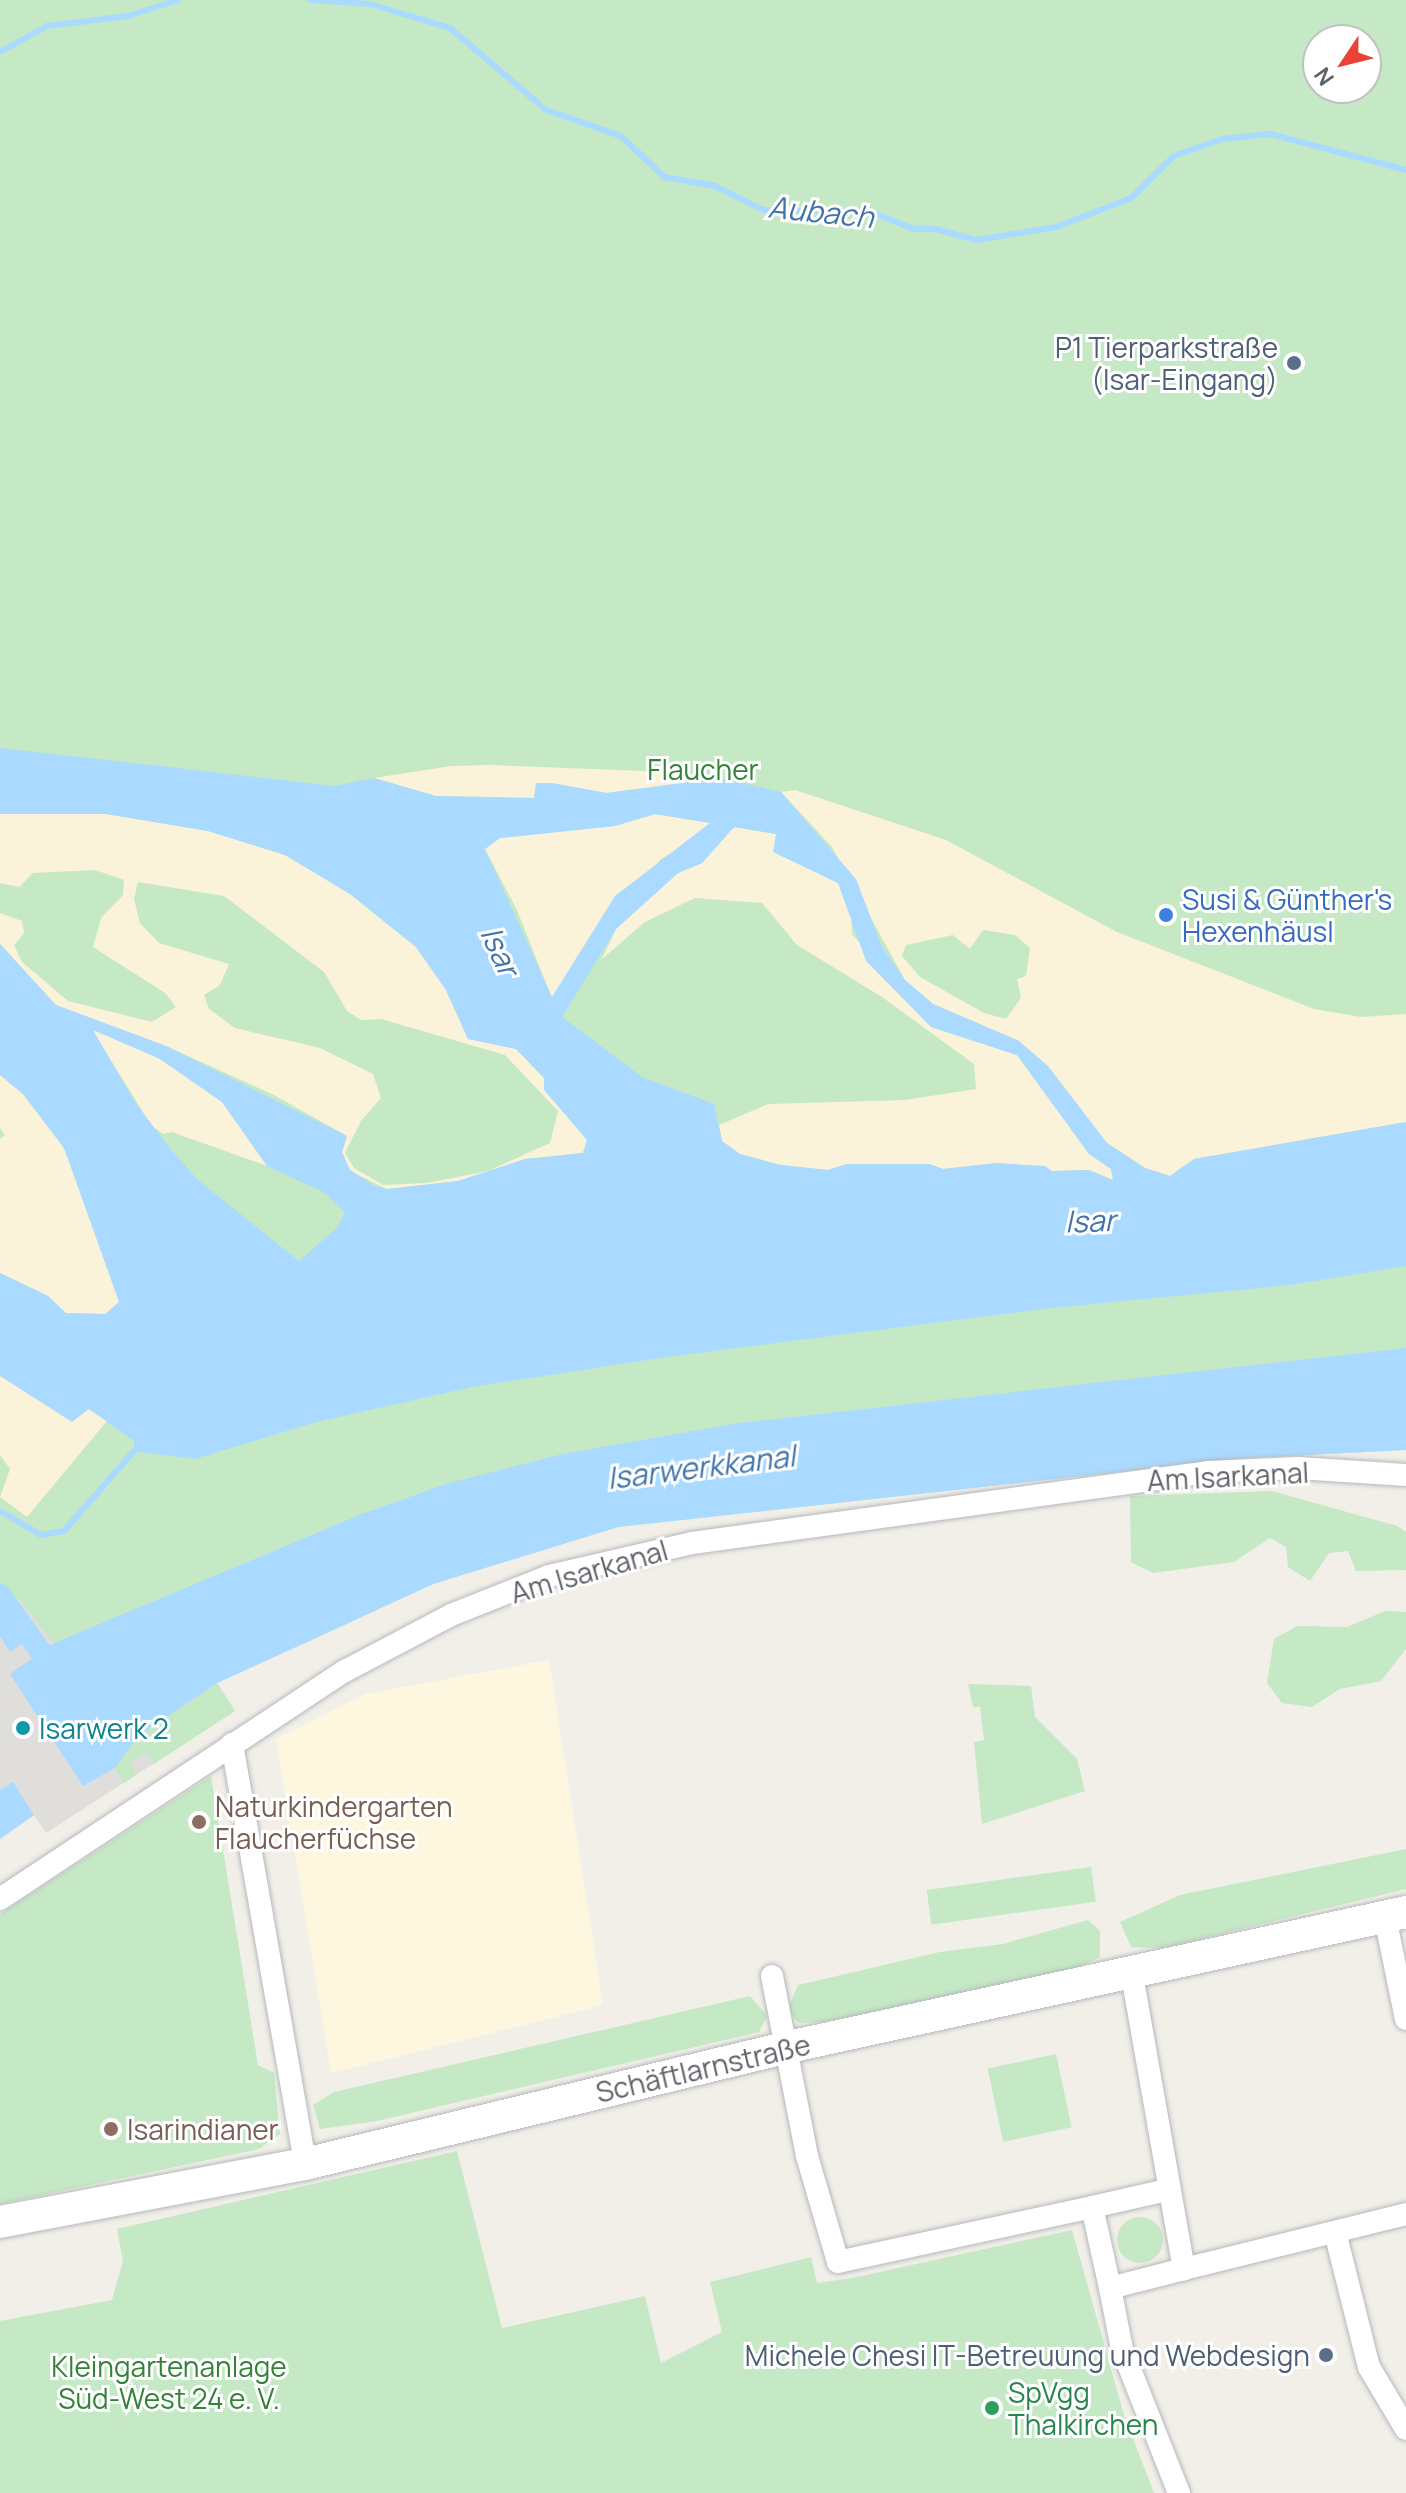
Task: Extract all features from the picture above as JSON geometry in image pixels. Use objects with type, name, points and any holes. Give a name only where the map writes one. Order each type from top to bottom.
[{"type":"street","name":"Am Isarkanal","points":[[0,1899],[345,1671],[451,1615],[549,1576],[628,1554],[1209,1472],[1298,1468],[1406,1475]]},
{"type":"street","points":[[232,1744],[305,2164]]},
{"type":"street","points":[[1395,1915],[1406,2019]]},
{"type":"street","name":"Schäftlarnstraße","points":[[0,2222],[305,2164],[784,2048],[1132,1975],[1395,1915]]},
{"type":"street","points":[[1132,1975],[1167,2190],[1184,2269]]},
{"type":"street","points":[[772,1976],[807,2156],[838,2262],[1167,2190]]},
{"type":"street","points":[[1092,2207],[1122,2349],[1179,2493]]},
{"type":"street","points":[[1110,2288],[1406,2214]]},
{"type":"street","points":[[1335,2232],[1369,2367],[1406,2429]]},
{"type":"shaded area","points":[[19,1599],[82,1620],[306,1643],[217,1683],[235,1711],[46,1833],[34,1815],[0,1839],[0,1613]]},
{"type":"shaded area","points":[[549,1660],[603,2005],[331,2073],[276,1739],[366,1694]]},
{"type":"green space","name":"Flaucher","points":[[0,0],[1406,0],[1406,1450],[1244,1458],[618,1527],[433,1584],[306,1643],[145,1607],[56,1646],[19,1599],[0,1613]]},
{"type":"green space","points":[[1272,1491],[1397,1526],[1406,1532],[1406,1570],[1356,1571],[1348,1551],[1329,1553],[1310,1581],[1288,1567],[1286,1547],[1270,1538],[1234,1562],[1153,1573],[1131,1562],[1130,1496]]},
{"type":"green space","points":[[1385,1611],[1406,1612],[1406,1649],[1381,1681],[1340,1689],[1312,1707],[1282,1703],[1267,1683],[1274,1639],[1297,1626],[1347,1627]]},
{"type":"green space","points":[[217,1683],[235,1711],[154,1764],[146,1753],[130,1763],[137,1774],[124,1783],[115,1768],[137,1737]]},
{"type":"green space","points":[[968,1684],[1031,1686],[1035,1717],[1077,1759],[1085,1791],[982,1824],[974,1742],[984,1740],[980,1707],[973,1707]]},
{"type":"green space","points":[[211,1776],[258,2065],[274,2073],[280,2134],[259,2149],[0,2204],[0,1914]]},
{"type":"green space","points":[[1406,1849],[1406,1889],[1163,1948],[1131,1947],[1120,1922],[1180,1895]]},
{"type":"green space","points":[[1091,1867],[1096,1902],[931,1925],[927,1890]]},
{"type":"green space","points":[[1088,1920],[1100,1931],[1100,1957],[1068,1972],[823,2022],[798,2023],[788,2009],[798,1985],[940,1952],[1003,1944]]},
{"type":"green space","points":[[750,1996],[767,2016],[759,2032],[377,2121],[320,2129],[313,2105],[334,2092]]},
{"type":"green space","points":[[1056,2054],[1072,2127],[1003,2142],[988,2069]]},
{"type":"green space","name":"Kleingartenanlage Süd-West 24 e. V.","points":[[457,2151],[502,2328],[645,2296],[661,2363],[722,2332],[710,2282],[811,2257],[817,2283],[852,2278],[1072,2230],[1124,2415],[1154,2493],[0,2493],[0,2321],[112,2300],[123,2261],[117,2229]]},
{"type":"green space","points":[[1140,2217],[1156,2224],[1163,2240],[1156,2256],[1140,2263],[1124,2256],[1117,2240],[1124,2224]]},
{"type":"sand","points":[[451,766],[669,772],[720,778],[607,793],[537,783],[535,798],[436,796],[374,778]]},
{"type":"sand","points":[[795,790],[946,840],[1117,932],[1314,1009],[1361,1017],[1406,1014],[1406,1122],[1194,1159],[1170,1176],[1145,1168],[1107,1143],[1019,1041],[933,1004],[905,980],[832,847],[781,792]],"holes":[[[983,930],[1015,935],[1030,948],[1026,976],[1017,979],[1021,998],[1006,1019],[984,1013],[920,977],[902,956],[906,945],[953,935],[970,949]]]},
{"type":"sand","points":[[0,814],[106,814],[208,831],[285,855],[350,894],[416,947],[446,990],[468,1039],[516,1049],[544,1078],[587,1140],[583,1153],[525,1159],[458,1181],[387,1189],[350,1171],[342,1152],[347,1136],[274,1095],[166,1046],[56,1005],[0,944],[0,913],[22,921],[24,933],[14,945],[22,962],[68,1001],[152,1022],[176,1007],[165,993],[93,947],[101,918],[123,895],[124,880],[95,870],[33,873],[19,887],[0,883]],"holes":[[[138,882],[224,896],[324,972],[347,1011],[361,1020],[381,1019],[505,1055],[558,1111],[550,1143],[488,1171],[427,1183],[383,1185],[354,1168],[345,1153],[361,1121],[381,1098],[373,1074],[320,1048],[235,1028],[209,1009],[204,995],[220,985],[229,964],[159,943],[140,923],[134,899]]]},
{"type":"sand","points":[[655,814],[710,823],[698,837],[661,859],[552,998],[517,910],[485,849],[500,838],[614,826]]},
{"type":"sand","points":[[734,827],[777,834],[774,852],[838,883],[851,912],[852,934],[931,1027],[1017,1055],[1089,1154],[1111,1169],[1113,1180],[1089,1170],[1051,1171],[997,1163],[943,1169],[929,1164],[847,1164],[828,1170],[780,1165],[740,1154],[722,1141],[719,1125],[768,1104],[905,1100],[976,1089],[974,1064],[882,997],[797,945],[762,903],[695,898],[645,922],[602,959],[616,929],[678,873],[702,863]]},
{"type":"sand","points":[[92,1030],[114,1035],[160,1059],[222,1102],[267,1166],[172,1132],[163,1134],[151,1125]]},
{"type":"sand","points":[[0,1075],[23,1094],[64,1148],[116,1284],[119,1303],[105,1314],[66,1313],[48,1296],[0,1273],[0,1139],[5,1135],[0,1128]]},
{"type":"sand","points":[[0,1376],[89,1409],[107,1421],[27,1517],[0,1497],[10,1469],[0,1455]]},
{"type":"water","name":"Isar","points":[[0,748],[335,786],[374,778],[436,796],[534,798],[536,783],[607,793],[720,778],[781,792],[856,879],[882,947],[905,980],[933,1004],[1019,1041],[1048,1066],[1107,1143],[1145,1168],[1170,1176],[1194,1159],[1406,1122],[1406,1266],[1290,1285],[1051,1308],[666,1357],[472,1387],[316,1422],[195,1459],[134,1451],[134,1441],[89,1409],[72,1422],[0,1376],[0,1273],[48,1296],[66,1313],[105,1314],[119,1302],[64,1148],[23,1094],[0,1075],[0,944],[56,1005],[166,1046],[347,1136],[342,1152],[350,1170],[375,1186],[387,1189],[458,1181],[525,1159],[583,1153],[587,1140],[544,1090],[544,1078],[516,1049],[468,1039],[446,990],[416,947],[350,894],[285,855],[208,831],[106,814],[0,814]],"holes":[[[655,814],[710,823],[615,896],[552,997],[485,849],[500,838],[615,826]],[[734,827],[776,834],[773,852],[838,883],[866,961],[931,1027],[1017,1055],[1089,1154],[1111,1169],[1113,1180],[1089,1170],[1052,1171],[1045,1166],[997,1163],[943,1169],[929,1164],[847,1164],[828,1170],[780,1165],[740,1154],[722,1141],[714,1104],[642,1077],[562,1017],[616,929],[678,873],[702,863]],[[93,1030],[160,1059],[222,1102],[267,1166],[325,1193],[345,1212],[338,1227],[299,1261],[198,1180],[137,1105]]]},
{"type":"water","name":"Isarwerkkanal","points":[[1406,1348],[1406,1450],[1244,1458],[618,1527],[433,1584],[217,1683],[137,1737],[115,1768],[83,1786],[10,1674],[54,1643],[362,1514],[449,1483],[563,1454],[739,1423]]},
{"type":"water","points":[[0,1584],[39,1631],[10,1652],[0,1636]]},
{"type":"water","points":[[13,1782],[34,1815],[0,1839],[0,1790]]},
{"type":"waterway","name":"Aubach","points":[[0,52],[47,26],[128,16],[178,0]]},
{"type":"waterway","name":"Aubach","points":[[310,0],[370,4],[450,28],[546,110],[621,136],[664,177],[715,186],[763,210],[871,212],[914,229],[935,229],[976,240],[1056,227],[1131,198],[1174,156],[1222,139],[1270,134],[1406,170]]},
{"type":"waterway","points":[[0,1511],[41,1535],[64,1531],[134,1451]]},
{"type":"waterway","points":[[0,1595],[41,1652],[66,1669]]},
{"type":"place","name":"P1 Tierparkstraße (Isar-Eingang)","points":[[1294,363]]},
{"type":"place","name":"Susi & Günther's Hexenhäusl","points":[[1166,915]]},
{"type":"place","name":"Isarwerk 2","points":[[23,1728]]},
{"type":"place","name":"Naturkindergarten Flaucherfüchse","points":[[199,1822]]},
{"type":"place","name":"Isarindianer","points":[[111,2129]]},
{"type":"place","name":"Michele Chesi IT-Betreuung und Webdesign","points":[[1326,2355]]},
{"type":"place","name":"SpVgg Thalkirchen","points":[[992,2408]]}]
